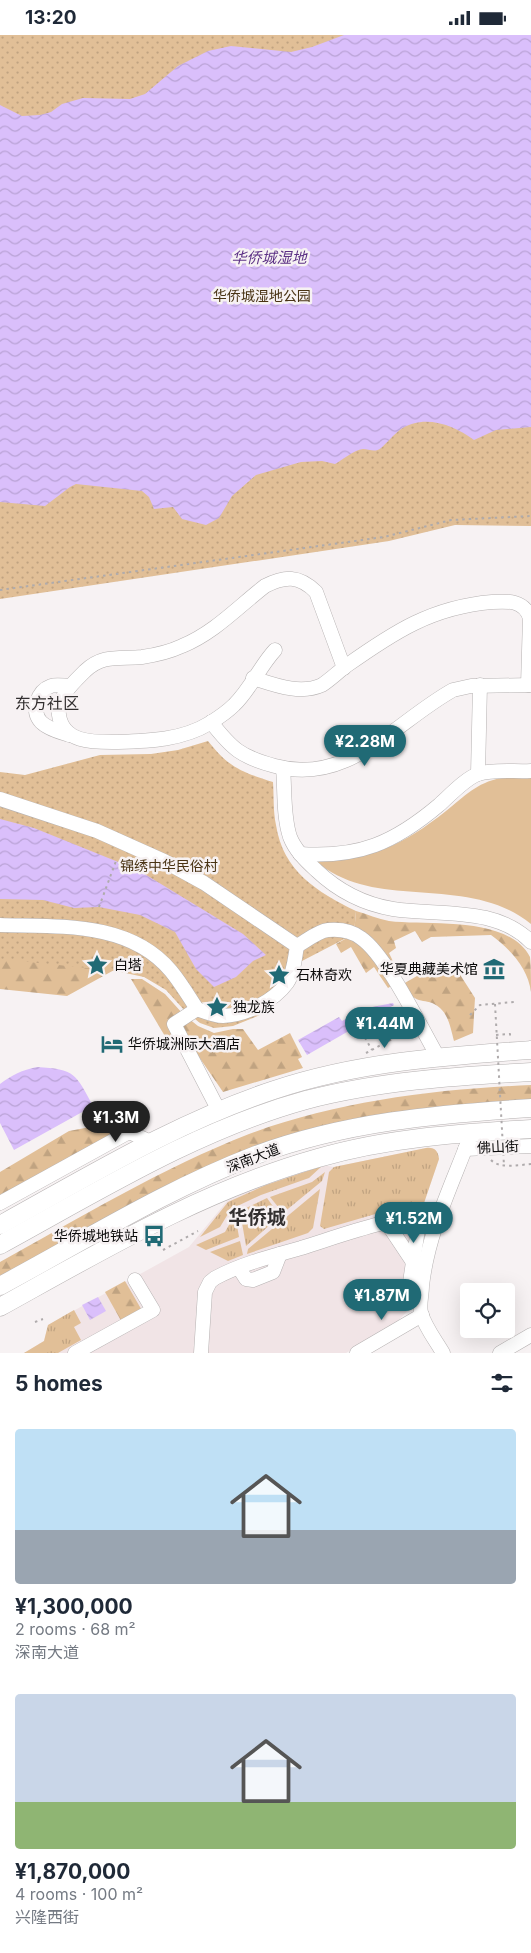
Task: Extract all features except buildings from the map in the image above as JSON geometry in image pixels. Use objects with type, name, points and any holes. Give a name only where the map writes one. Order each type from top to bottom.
[{"type":"main road","points":[[0,1225],[151,1142],[275,1089],[326,1076],[438,1057],[531,1049]]},
{"type":"main road","points":[[0,1245],[142,1167],[195,1141],[271,1111],[337,1093],[409,1081],[531,1072]]},
{"type":"main road","points":[[249,1099],[337,1093]]},
{"type":"main road","name":"深南大道","points":[[0,1286],[179,1189],[256,1155],[294,1143],[362,1126],[409,1118],[531,1109]]},
{"type":"main road","points":[[0,1307],[183,1208],[220,1192],[311,1160],[386,1142],[431,1136],[468,1141],[527,1128]]},
{"type":"main road","points":[[294,1143],[386,1142]]},
{"type":"street","points":[[72,736],[62,725],[59,711],[60,703],[70,686],[86,670],[104,659],[155,655],[176,649],[196,640],[225,620],[265,586],[286,578],[308,584],[316,592],[344,668]]},
{"type":"street","points":[[211,722],[228,744],[242,755],[261,763],[303,770],[321,768],[350,759],[378,743],[448,692],[462,687],[480,685],[530,685],[530,618],[524,605],[516,603],[491,602],[459,607],[422,619],[387,638],[322,685],[308,689],[288,688],[254,678]]},
{"type":"street","points":[[70,686],[54,685],[44,689],[36,707],[39,720],[44,724],[87,741],[150,741],[176,737],[211,722],[235,705],[274,650]]},
{"type":"street","points":[[478,774],[480,685]]},
{"type":"street","points":[[283,768],[287,825],[294,845],[300,854],[331,883],[360,899],[393,909],[485,918],[515,928],[531,943]]},
{"type":"street","points":[[300,854],[345,854],[375,845],[409,827],[478,774],[531,771]]},
{"type":"street","points":[[0,799],[98,831],[164,861],[204,883],[297,945]]},
{"type":"street","points":[[0,925],[76,928],[106,932],[128,939],[155,955],[171,971],[198,1009],[223,1016],[246,1011],[267,1001],[287,982],[294,963],[297,945]]},
{"type":"street","points":[[297,945],[326,930],[347,931],[361,938],[372,948],[385,966],[438,1057]]},
{"type":"street","points":[[198,1009],[174,1024],[220,1111]]},
{"type":"street","points":[[0,1203],[129,1132],[151,1142]]},
{"type":"street","points":[[443,1353],[422,1315],[421,1302],[424,1268],[428,1247],[438,1217],[468,1141]]},
{"type":"street","name":"佛山街","points":[[468,1141],[531,1145]]},
{"type":"street","points":[[201,1353],[207,1287],[215,1278],[280,1254],[387,1223],[420,1216],[438,1217]]},
{"type":"street","points":[[410,1282],[420,1216]]},
{"type":"street","points":[[387,1223],[413,1261]]},
{"type":"street","points":[[75,1353],[153,1310],[136,1280]]},
{"type":"street","points":[[357,1353],[422,1315]]},
{"type":"street","points":[[500,1353],[531,1335]]},
{"type":"path","points":[[0,590],[384,537],[451,520],[531,516]]},
{"type":"path","points":[[99,907],[116,861]]},
{"type":"path","points":[[470,1015],[480,1005],[514,1002]]},
{"type":"path","points":[[495,1004],[504,1166],[531,1164]]},
{"type":"path","points":[[352,1015],[372,1050]]},
{"type":"path","points":[[365,1054],[419,1024]]},
{"type":"path","points":[[496,1035],[510,1034],[510,1039],[503,1040]]},
{"type":"path","points":[[163,1250],[198,1231]]},
{"type":"path","points":[[36,1322],[43,1319]]},
{"type":"shaded area","points":[[426,1148],[436,1150],[439,1159],[424,1203],[423,1229],[414,1304],[395,1324],[346,1353],[24,1353],[44,1341],[48,1325],[189,1247],[227,1201],[266,1184],[322,1165],[334,1167]]},
{"type":"green space","name":"华侨城湿地","points":[[0,35],[531,35],[531,526],[455,525],[389,541],[0,599]]},
{"type":"green space","name":"锦绣中华民俗村","points":[[208,741],[237,768],[273,782],[275,820],[280,841],[286,855],[294,867],[315,888],[356,911],[354,934],[302,961],[289,989],[260,1015],[233,1026],[214,1028],[200,1023],[185,1011],[166,990],[144,977],[116,971],[0,959],[0,772],[25,775],[100,755],[151,754],[178,750]]},
{"type":"green space","points":[[501,778],[531,778],[531,924],[506,908],[479,900],[365,885],[340,877],[316,861],[353,858],[386,848],[415,833],[478,787]]},
{"type":"green space","points":[[0,900],[43,902],[74,910],[99,908],[139,917],[174,933],[194,970],[213,989],[236,979],[254,994],[277,976],[287,989],[255,1016],[231,1024],[213,1025],[199,1020],[166,988],[154,981],[116,969],[67,996],[0,989]]},
{"type":"green space","points":[[356,911],[389,921],[466,925],[486,928],[504,934],[519,944],[530,957],[531,992],[522,967],[505,946],[491,935],[431,937],[422,942],[415,931],[394,941],[396,948],[389,953],[402,980],[388,988],[374,967],[366,973],[351,947],[341,953],[336,944],[354,934]]},
{"type":"green space","points":[[445,960],[459,973],[475,998],[473,1033],[454,1041],[449,1023],[443,1011],[435,1004],[417,999],[408,992],[403,984]]},
{"type":"green space","points":[[131,979],[142,979],[165,994],[183,1014],[198,1026],[214,1033],[243,1029],[258,1050],[290,1033],[302,1057],[298,1059],[303,1068],[223,1092],[188,1041],[172,1048]]},
{"type":"green space","points":[[531,1085],[531,1100],[344,1123],[0,1278],[0,1262],[153,1178],[217,1147],[249,1134],[317,1113],[352,1105],[423,1094]]},
{"type":"green space","points":[[120,1114],[127,1129],[0,1196],[0,1172],[69,1131],[101,1125]]},
{"type":"green space","points":[[426,1148],[435,1150],[438,1153],[439,1159],[424,1203],[389,1210],[324,1229],[320,1226],[329,1172],[334,1167]]},
{"type":"green space","points":[[322,1166],[309,1178],[261,1195],[231,1209],[220,1227],[200,1237],[228,1202],[266,1185]]},
{"type":"green space","points":[[325,1172],[322,1181],[283,1213],[270,1197],[312,1182]]},
{"type":"green space","points":[[320,1189],[313,1228],[308,1233],[247,1254],[248,1249]]},
{"type":"green space","points":[[267,1198],[280,1216],[246,1246],[240,1211]]},
{"type":"green space","points":[[235,1214],[239,1237],[206,1250],[196,1245],[225,1232]]},
{"type":"green space","points":[[240,1241],[243,1255],[228,1261],[210,1252]]},
{"type":"green space","points":[[125,1281],[144,1314],[124,1326],[105,1292]]},
{"type":"green space","points":[[74,1310],[81,1323],[74,1327],[81,1340],[58,1353],[24,1353],[44,1341],[48,1325]]},
{"type":"water","name":"华侨城湿地","points":[[344,35],[531,35],[531,427],[496,430],[474,440],[457,430],[439,423],[420,422],[410,425],[401,429],[379,449],[374,451],[359,450],[335,464],[322,461],[301,462],[256,475],[232,496],[219,518],[206,525],[182,519],[173,507],[154,509],[149,497],[142,491],[76,484],[45,506],[0,502],[0,105],[22,116],[51,112],[62,104],[83,98],[130,99],[145,94],[178,66],[208,51],[231,46],[291,52],[312,47]]},
{"type":"water","points":[[0,819],[34,828],[138,870],[243,934],[266,955],[253,961],[236,977],[214,987],[196,969],[175,932],[140,915],[99,907],[74,908],[43,900],[0,899]]},
{"type":"water","points":[[393,1003],[394,1005],[307,1055],[298,1040],[339,1017],[342,1021],[367,1008]]},
{"type":"water","points":[[37,1067],[59,1069],[73,1075],[93,1106],[14,1150],[0,1123],[0,1084],[17,1073]]},
{"type":"water","points":[[98,1297],[106,1311],[90,1320],[82,1305]]},
{"type":"place","name":"白塔","points":[[97,965]]},
{"type":"place","name":"华夏典藏美术馆","points":[[494,969]]},
{"type":"place","name":"石林奇欢","points":[[279,975]]},
{"type":"place","name":"独龙族","points":[[217,1007]]},
{"type":"place","name":"华侨城洲际大酒店","points":[[112,1044]]},
{"type":"place","name":"华侨城地铁站","points":[[154,1236]]},
{"type":"district","name":"东方社区","points":[[47,703]]},
{"type":"district","name":"华侨城","points":[[257,1217]]},
{"type":"park label","name":"华侨城湿地公园","points":[[262,296]]}]
